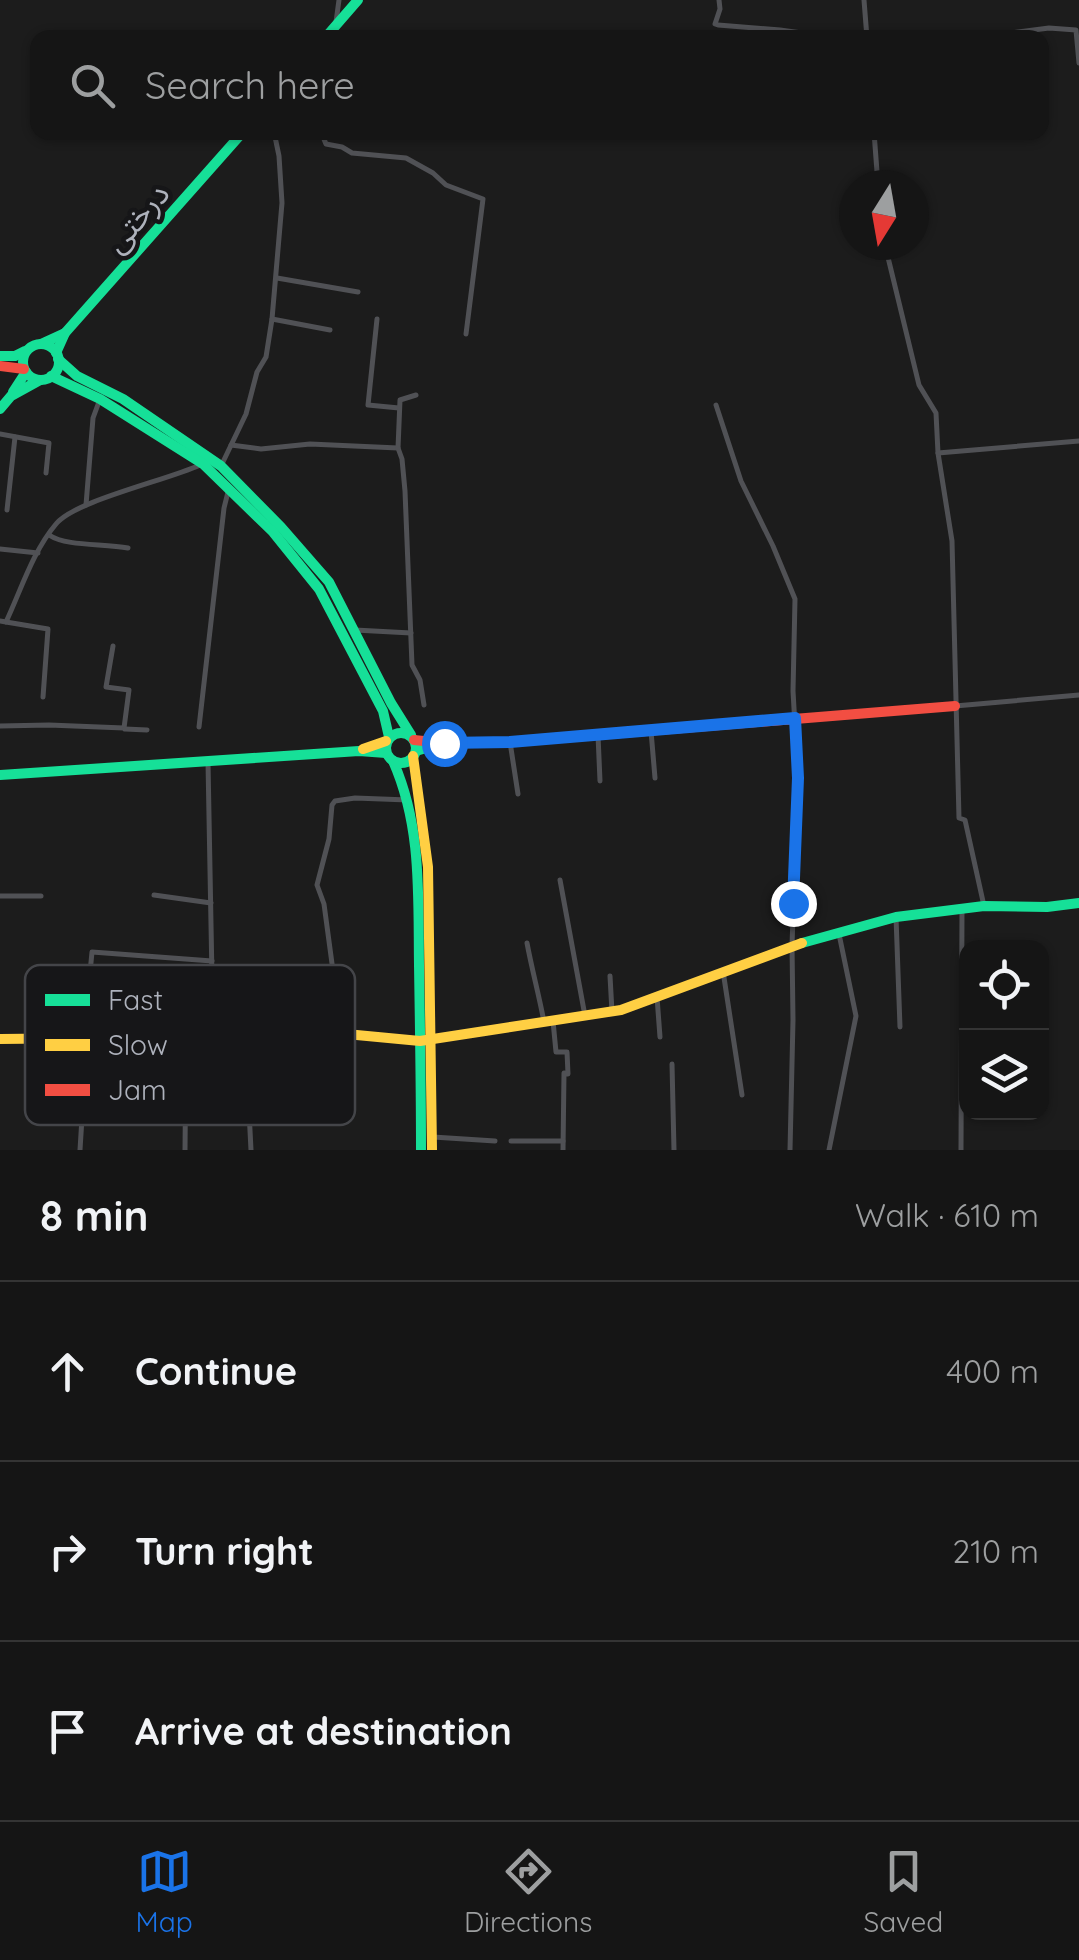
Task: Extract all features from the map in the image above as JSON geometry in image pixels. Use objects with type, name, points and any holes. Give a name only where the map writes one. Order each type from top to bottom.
[{"type":"main road","points":[[331,30],[358,0]]},
{"type":"main road","name":"درختی","points":[[65,333],[236,140]]},
{"type":"main road","points":[[0,356],[14,356],[65,333]]},
{"type":"main road","points":[[13,392],[45,378],[58,366],[57,356],[65,333]]},
{"type":"main road","points":[[41,344],[47,345],[77,376],[139,410],[221,466],[281,527],[329,582],[414,746],[428,866],[422,1150]]},
{"type":"main road","points":[[0,409],[25,370],[26,351]]},
{"type":"main road","points":[[4,366],[25,370],[100,399],[203,464],[274,532],[319,588],[383,711],[388,748],[409,800],[418,867],[432,1150]]},
{"type":"main road","points":[[4,366],[16,376],[13,392]]},
{"type":"main road","points":[[414,746],[510,742],[955,706]]},
{"type":"main road","points":[[0,775],[388,748],[400,732],[414,746]]},
{"type":"main road","points":[[388,748],[404,763],[414,746]]},
{"type":"main road","points":[[355,1035],[425,1040],[612,1012],[792,945],[896,917],[984,906],[1048,907],[1079,903]]},
{"type":"main road","points":[[0,1039],[25,1038]]},
{"type":"street","points":[[335,25],[339,0]]},
{"type":"street","points":[[719,0],[718,25],[780,30]]},
{"type":"street","points":[[864,0],[866,30]]},
{"type":"street","points":[[1033,30],[1076,30],[1079,63]]},
{"type":"street","points":[[221,466],[246,414],[257,372],[266,357],[282,204],[276,140]]},
{"type":"street","points":[[324,140],[352,154],[406,158],[446,185],[483,198],[466,334]]},
{"type":"street","points":[[875,140],[877,170]]},
{"type":"street","points":[[889,260],[920,385],[936,414],[938,454],[952,541],[959,818],[965,820],[984,906]]},
{"type":"street","points":[[277,278],[358,292]]},
{"type":"street","points":[[272,318],[330,330]]},
{"type":"street","points":[[377,319],[368,405],[399,408]]},
{"type":"street","points":[[416,394],[400,398],[398,448],[406,492],[412,665],[420,680],[424,705]]},
{"type":"street","points":[[86,505],[93,418],[100,399]]},
{"type":"street","points":[[716,405],[742,481],[796,598],[793,691],[798,778],[790,1150]]},
{"type":"street","points":[[0,434],[48,443],[46,472]]},
{"type":"street","points":[[7,510],[15,436]]},
{"type":"street","points":[[938,454],[1079,442]]},
{"type":"street","points":[[232,444],[261,449],[310,444],[398,448]]},
{"type":"street","points":[[44,697],[48,630],[3,621],[48,536],[60,519],[86,505],[203,464]]},
{"type":"street","points":[[199,727],[229,489]]},
{"type":"street","points":[[48,536],[58,541],[128,548]]},
{"type":"street","points":[[0,548],[38,554]]},
{"type":"street","points":[[356,630],[411,632]]},
{"type":"street","points":[[112,646],[106,688],[128,690],[124,728]]},
{"type":"street","points":[[955,706],[1079,695]]},
{"type":"street","points":[[0,726],[147,730]]},
{"type":"street","points":[[651,730],[654,778]]},
{"type":"street","points":[[598,734],[600,782]]},
{"type":"street","points":[[510,742],[518,794]]},
{"type":"street","points":[[208,762],[212,965]]},
{"type":"street","points":[[332,965],[324,904],[317,886],[330,839],[332,805],[355,798],[409,800]]},
{"type":"street","points":[[560,880],[585,1016]]},
{"type":"street","points":[[154,895],[211,903]]},
{"type":"street","points":[[0,896],[41,896]]},
{"type":"street","points":[[961,1150],[962,908]]},
{"type":"street","points":[[896,917],[900,1028]]},
{"type":"street","points":[[828,1150],[856,1016],[839,934]]},
{"type":"street","points":[[527,944],[556,1052],[567,1052],[563,1150]]},
{"type":"street","points":[[91,965],[92,952],[212,961]]},
{"type":"street","points":[[723,971],[742,1095]]},
{"type":"street","points":[[610,976],[612,1012]]},
{"type":"street","points":[[656,997],[660,1038]]},
{"type":"street","points":[[672,1064],[674,1150]]},
{"type":"street","points":[[80,1150],[82,1125]]},
{"type":"street","points":[[185,1125],[185,1150]]},
{"type":"street","points":[[249,1125],[250,1150]]},
{"type":"street","points":[[432,1137],[495,1141]]},
{"type":"street","points":[[512,1142],[564,1142]]},
{"type":"traffic: fast","points":[[332,30],[358,0]]},
{"type":"traffic: fast","points":[[56,353],[65,333],[236,140]]},
{"type":"traffic: fast","points":[[41,344],[65,333]]},
{"type":"traffic: fast","points":[[41,344],[54,349],[59,362],[54,375],[41,380],[28,375],[23,362],[28,349],[41,344]]},
{"type":"traffic: fast","points":[[0,356],[25,351]]},
{"type":"traffic: fast","points":[[58,359],[77,376],[123,399],[221,466],[281,527],[329,582],[411,735]]},
{"type":"traffic: fast","points":[[13,392],[26,372]]},
{"type":"traffic: fast","points":[[51,376],[100,399],[203,464],[273,532],[319,589],[383,711],[389,737]]},
{"type":"traffic: fast","points":[[0,409],[11,396],[40,380]]},
{"type":"traffic: fast","points":[[401,733],[412,737],[416,748],[412,759],[401,763],[390,759],[386,748],[390,737],[401,733]]},
{"type":"traffic: fast","points":[[416,751],[440,744]]},
{"type":"traffic: fast","points":[[0,775],[359,751],[386,753]]},
{"type":"traffic: fast","points":[[393,761],[409,810],[416,861],[421,1150]]},
{"type":"traffic: fast","points":[[802,943],[896,917],[984,906],[1079,903]]},
{"type":"traffic: slow","points":[[363,749],[386,741]]},
{"type":"traffic: slow","points":[[413,756],[428,867],[432,1150]]},
{"type":"traffic: slow","points":[[355,1035],[420,1041],[621,1010],[802,943]]},
{"type":"traffic: slow","points":[[0,1039],[25,1039]]},
{"type":"traffic: jam","points":[[0,366],[24,369]]},
{"type":"traffic: jam","points":[[414,740],[510,742],[955,706]]},
{"type":"route","points":[[444,743],[510,742],[795,718],[798,778],[793,903]]}]
